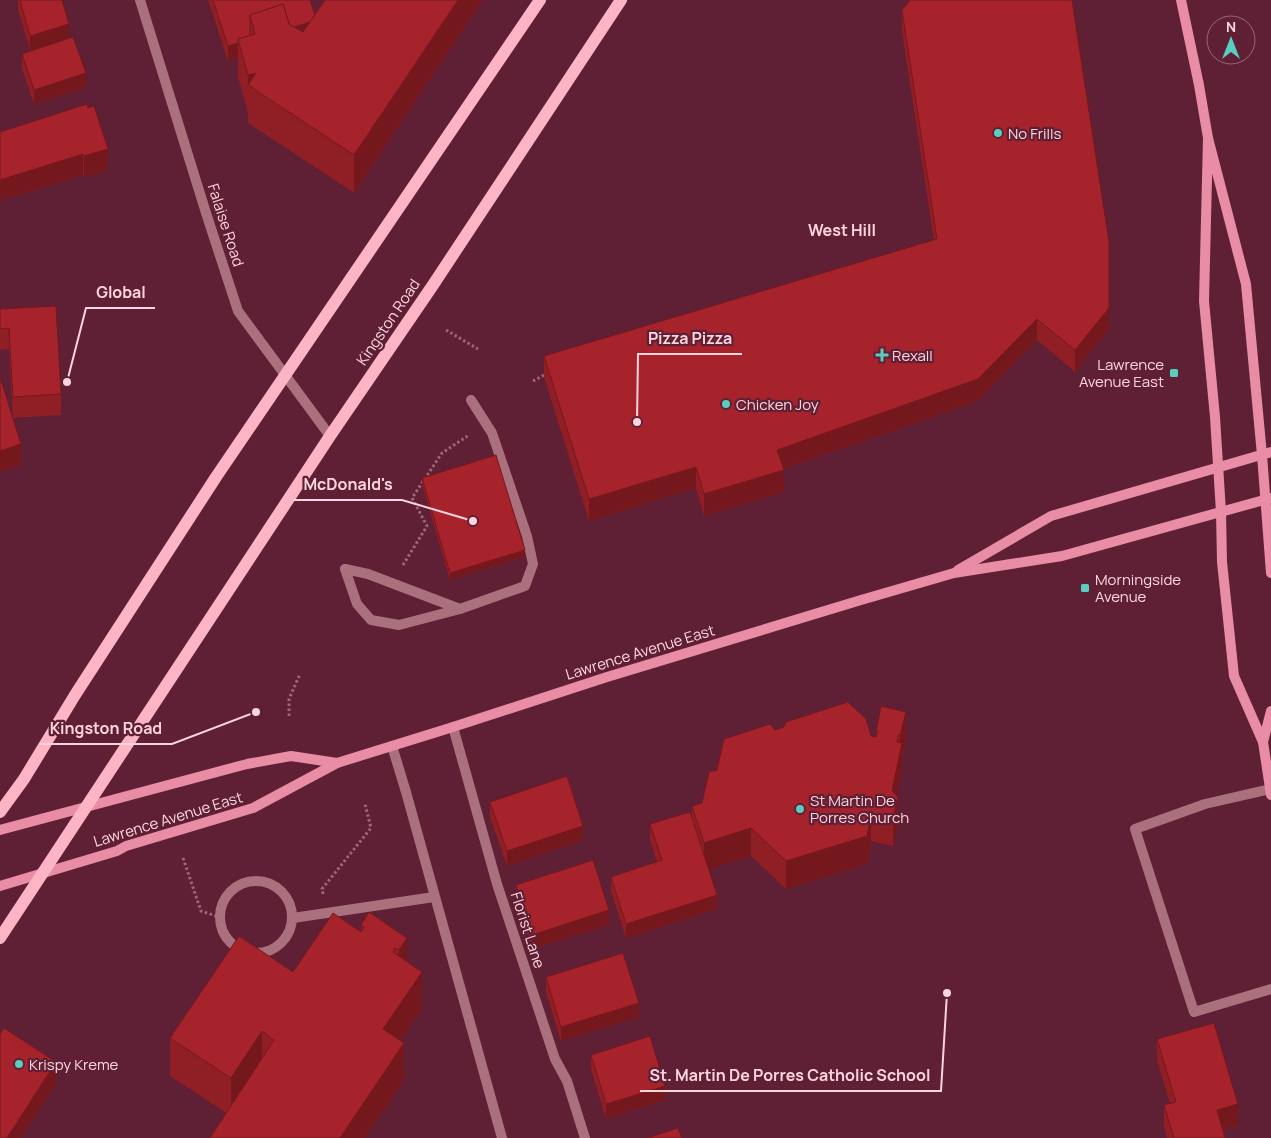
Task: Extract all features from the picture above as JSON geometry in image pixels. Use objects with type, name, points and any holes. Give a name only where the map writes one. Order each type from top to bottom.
[{"type":"main road","points":[[0,812],[24,779],[75,695],[216,477],[286,377],[540,0]]},
{"type":"main road","name":"Kingston Road","points":[[0,938],[330,436],[433,285],[621,0]]},
{"type":"main road","points":[[1181,0],[1208,138],[1246,284],[1267,454],[1271,572]]},
{"type":"main road","points":[[1208,138],[1204,302],[1218,468],[1222,562],[1234,676],[1263,742],[1271,792]]},
{"type":"main road","name":"Lawrence Avenue East","points":[[954,573],[1051,516],[1267,454]]},
{"type":"main road","name":"Lawrence Avenue East","points":[[0,886],[253,808],[337,763],[607,677],[954,573],[1062,556],[1268,499]]},
{"type":"main road","points":[[1263,742],[1271,711]]},
{"type":"main road","name":"Lawrence Avenue East","points":[[0,830],[238,766],[291,756],[337,763]]},
{"type":"street","name":"Falaise Road","points":[[140,0],[238,311],[330,436]]},
{"type":"street","points":[[460,610],[368,574],[345,569],[357,604],[371,620],[399,625],[460,610],[525,586],[533,564],[527,536],[492,433],[471,400]]},
{"type":"street","name":"Florist Lane","points":[[453,727],[497,884],[554,1059],[567,1081],[585,1138]]},
{"type":"street","points":[[392,746],[502,1138]]},
{"type":"street","points":[[1271,792],[1205,804],[1135,829],[1194,1012],[1271,989]]},
{"type":"street","points":[[256,880],[268,882],[286,896],[292,907],[293,918],[290,930],[284,941],[274,949],[262,953],[250,953],[238,949],[228,941],[222,930],[219,918],[221,906],[226,896],[234,887],[256,880]]},
{"type":"street","points":[[293,918],[434,897]]},
{"type":"path","points":[[446,330],[478,349]]},
{"type":"path","points":[[533,381],[540,376],[550,373]]},
{"type":"path","points":[[400,570],[427,526],[412,498],[442,453],[470,434]]},
{"type":"path","points":[[289,716],[289,699],[300,674]]},
{"type":"path","points":[[327,914],[322,889],[371,828],[365,804]]},
{"type":"path","points":[[183,858],[201,911],[219,918]]},
{"type":"building","points":[[20,0],[62,0],[69,24],[30,36]]},
{"type":"building","points":[[213,0],[310,0],[315,15],[310,22],[294,27],[289,24],[283,4],[250,15],[250,36],[238,39],[238,43],[228,46]]},
{"type":"building","points":[[325,0],[458,0],[354,155],[248,85],[256,73],[248,75],[238,39],[255,34],[250,15],[283,4],[289,24],[303,32]]},
{"type":"building","points":[[910,0],[1072,0],[1109,242],[1109,308],[1075,350],[1037,319],[978,379],[777,450],[784,470],[704,494],[696,467],[589,499],[544,356],[937,239],[902,10]]},
{"type":"building","points":[[73,37],[86,73],[34,90],[22,54]]},
{"type":"building","points":[[87,104],[88,108],[94,106],[108,149],[84,156],[83,154],[0,180],[0,132]]},
{"type":"building","points":[[56,306],[61,394],[13,397],[9,328],[0,329],[0,309]]},
{"type":"building","points":[[0,377],[21,444],[0,451]]},
{"type":"building","points":[[496,455],[525,550],[450,573],[422,478]]},
{"type":"building","name":"St Martin De Porres Church","points":[[848,702],[866,719],[871,736],[876,737],[881,706],[906,712],[897,742],[902,743],[892,791],[898,797],[893,818],[871,814],[867,836],[786,861],[751,828],[704,843],[692,806],[702,803],[709,772],[717,770],[724,739],[770,724],[775,730],[784,727],[786,722]]},
{"type":"building","points":[[567,776],[583,826],[507,851],[490,802]]},
{"type":"building","points":[[690,812],[717,895],[626,924],[611,877],[662,860],[650,824]]},
{"type":"building","points":[[593,860],[609,910],[532,935],[516,885]]},
{"type":"building","points":[[369,912],[407,938],[399,950],[395,948],[393,952],[422,972],[383,1029],[404,1043],[340,1138],[210,1138],[274,1040],[262,1031],[231,1078],[170,1038],[239,936],[293,972],[333,913],[361,932],[364,927],[361,925]]},
{"type":"building","points":[[623,953],[639,1003],[561,1027],[546,977]]},
{"type":"building","points":[[1214,1023],[1238,1104],[1217,1110],[1225,1138],[1174,1138],[1164,1105],[1176,1102],[1157,1039]]},
{"type":"building","points":[[4,1028],[56,1062],[7,1138],[0,1138],[0,1034]]},
{"type":"building","points":[[650,1036],[665,1086],[606,1104],[591,1055]]},
{"type":"building","points":[[678,1128],[682,1138],[647,1138]]},
{"type":"place","name":"No Frills","points":[[998,133]]},
{"type":"place","name":"Rexall","points":[[882,355]]},
{"type":"place","name":"Lawrence Avenue East","points":[[1174,373]]},
{"type":"place","name":"Global","points":[[67,382]]},
{"type":"place","name":"Chicken Joy","points":[[726,404]]},
{"type":"place","name":"Pizza Pizza","points":[[637,422]]},
{"type":"place","name":"McDonald's","points":[[473,521]]},
{"type":"place","name":"Morningside Avenue","points":[[1085,588]]},
{"type":"place","name":"Kingston Road","points":[[256,712]]},
{"type":"place","name":"St Martin De Porres Church","points":[[800,809]]},
{"type":"place","name":"St. Martin De Porres Catholic School","points":[[947,993]]},
{"type":"place","name":"Krispy Kreme","points":[[19,1064]]},
{"type":"district","name":"West Hill","points":[[842,230]]}]
